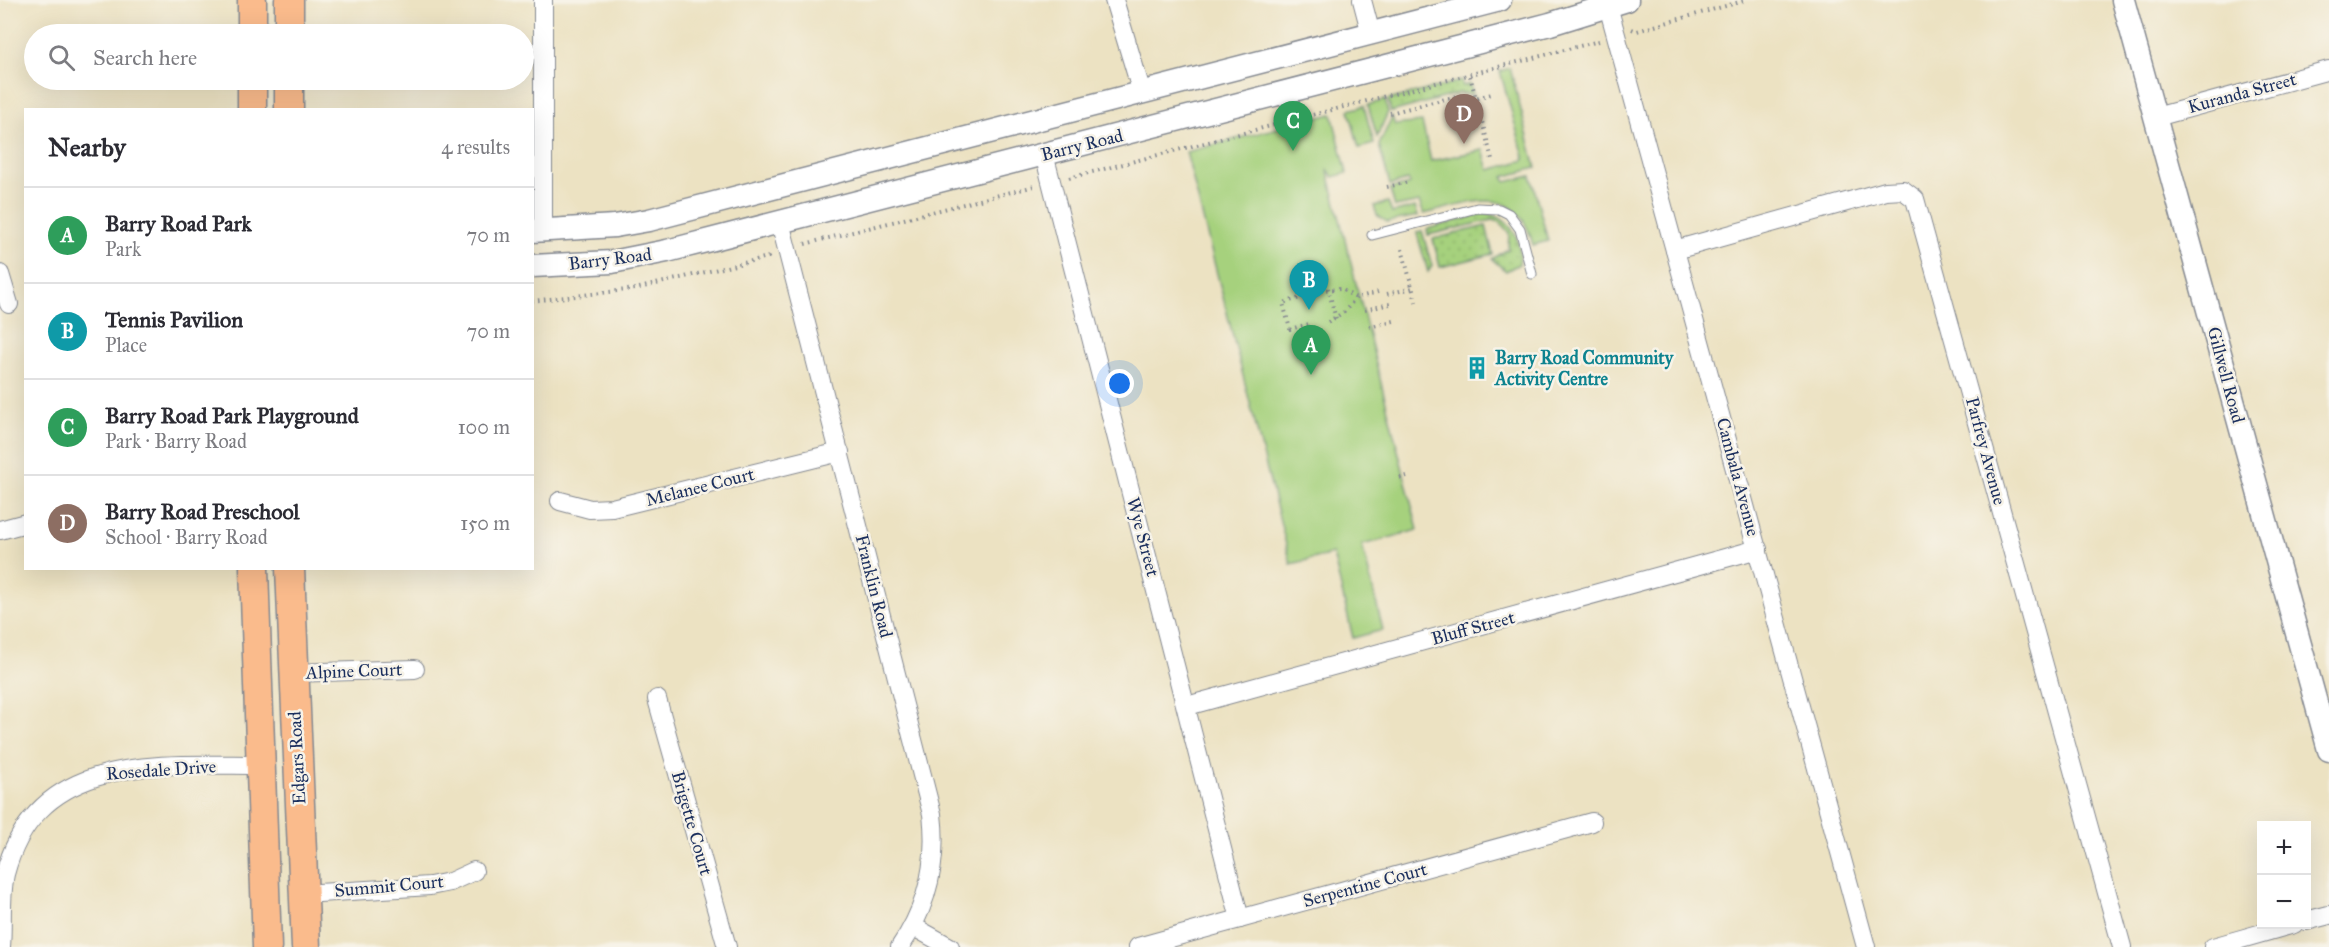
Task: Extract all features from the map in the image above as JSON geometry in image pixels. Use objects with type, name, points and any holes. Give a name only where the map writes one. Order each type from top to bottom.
[{"type":"main road","points":[[252,0],[252,24]]},
{"type":"main road","points":[[289,0],[289,24]]},
{"type":"main road","points":[[252,90],[252,108]]},
{"type":"main road","points":[[289,90],[289,108]]},
{"type":"main road","name":"Edgars Road","points":[[255,570],[267,947]]},
{"type":"main road","name":"Edgars Road","points":[[290,570],[306,947]]},
{"type":"street","points":[[538,231],[543,0]]},
{"type":"street","points":[[1114,0],[1142,93]]},
{"type":"street","points":[[1362,0],[1371,34]]},
{"type":"street","name":"Barry Road","points":[[538,231],[615,226],[1500,0]]},
{"type":"street","name":"Gillwell Road","points":[[2123,0],[2324,716],[2329,750]]},
{"type":"street","name":"Barry Road","points":[[534,266],[639,257],[1044,154],[1614,2]]},
{"type":"street","name":"Cambala Avenue","points":[[1614,2],[1616,32],[1866,947]]},
{"type":"street","name":"Kuranda Street","points":[[2156,117],[2329,70]]},
{"type":"street","name":"Wye Street","points":[[1044,154],[1240,919]]},
{"type":"street","points":[[771,188],[780,222]]},
{"type":"street","name":"Parfrey Avenue","points":[[1676,250],[1886,191],[1903,190],[1915,199],[2122,947]]},
{"type":"street","name":"Franklin Road","points":[[780,222],[932,814],[934,864],[928,891],[914,927],[900,947]]},
{"type":"street","points":[[0,274],[9,304]]},
{"type":"street","name":"Melanee Court","points":[[560,501],[590,509],[612,508],[840,452]]},
{"type":"street","points":[[0,530],[24,523]]},
{"type":"street","name":"Bluff Street","points":[[1187,706],[1758,549]]},
{"type":"street","name":"Alpine Court","points":[[293,674],[415,669]]},
{"type":"street","name":"Brigette Court","points":[[657,699],[727,947]]},
{"type":"street","name":"Rosedale Drive","points":[[1,947],[2,898],[11,855],[34,817],[51,800],[81,781],[115,771],[260,765]]},
{"type":"street","name":"Serpentine Court","points":[[1137,947],[1593,822]]},
{"type":"street","name":"Summit Court","points":[[303,894],[430,886],[450,882],[474,872]]},
{"type":"street","points":[[2311,920],[2329,915]]},
{"type":"street","points":[[914,927],[950,947]]},
{"type":"street","points":[[2213,947],[2276,929]]},
{"type":"lane","points":[[1372,235],[1477,208],[1499,209],[1509,214],[1520,229],[1533,274]]},
{"type":"path","points":[[534,301],[659,284],[768,257],[771,251],[803,243],[807,246],[1470,76],[1598,42],[1601,37],[1616,32],[1631,28],[1637,31],[1747,0]]},
{"type":"path","points":[[1470,76],[1493,163]]},
{"type":"path","points":[[1389,113],[1457,96],[1476,98],[1492,94]]},
{"type":"path","points":[[1387,187],[1409,182]]},
{"type":"path","points":[[1402,249],[1416,302]]},
{"type":"path","points":[[1299,288],[1300,298],[1283,303],[1290,329],[1309,324],[1313,338]]},
{"type":"path","points":[[1328,288],[1336,318]]},
{"type":"path","points":[[1388,294],[1413,288]]},
{"type":"path","points":[[1320,290],[1341,289],[1356,298]]},
{"type":"path","points":[[1328,322],[1336,318],[1356,298],[1378,292]]},
{"type":"path","points":[[1365,310],[1390,304]]},
{"type":"path","points":[[1369,327],[1394,321]]},
{"type":"path","points":[[1400,478],[1407,476]]},
{"type":"green space","points":[[1510,68],[1536,168],[1503,177],[1506,182],[1531,176],[1548,241],[1533,245],[1526,225],[1516,211],[1504,204],[1490,201],[1475,202],[1424,214],[1419,202],[1395,207],[1390,189],[1410,184],[1408,180],[1390,185],[1379,145],[1392,117],[1395,125],[1422,122],[1431,161],[1483,150],[1489,170],[1525,160],[1500,71]]},
{"type":"green space","points":[[1461,81],[1463,86],[1470,84],[1473,94],[1460,93],[1391,112],[1388,100]]},
{"type":"green space","points":[[1385,100],[1388,112],[1377,137],[1368,105]]},
{"type":"green space","points":[[1364,106],[1374,144],[1359,148],[1349,110]]},
{"type":"green space","points":[[1332,114],[1347,173],[1333,177],[1327,168],[1418,530],[1362,545],[1383,630],[1353,638],[1333,554],[1291,564],[1186,152]]},
{"type":"green space","points":[[1388,202],[1392,213],[1415,207],[1418,216],[1387,222],[1377,215],[1374,206]]},
{"type":"green space","points":[[1485,213],[1494,215],[1508,224],[1517,238],[1519,264],[1506,271],[1492,259],[1508,249],[1509,233],[1500,222],[1492,220],[1428,235],[1427,229]]},
{"type":"green space","points":[[1486,226],[1493,254],[1440,267],[1433,239]]},
{"type":"green space","points":[[1422,231],[1432,266],[1428,272],[1417,234]]},
{"type":"place","name":"Barry Road Preschool","points":[[1464,144]]},
{"type":"place","name":"Barry Road Park Playground","points":[[1293,151]]},
{"type":"place","name":"Tennis Pavilion","points":[[1309,310]]},
{"type":"place","name":"Barry Road Community Activity Centre","points":[[1477,368]]},
{"type":"place","name":"Barry Road Park","points":[[1311,375]]}]
